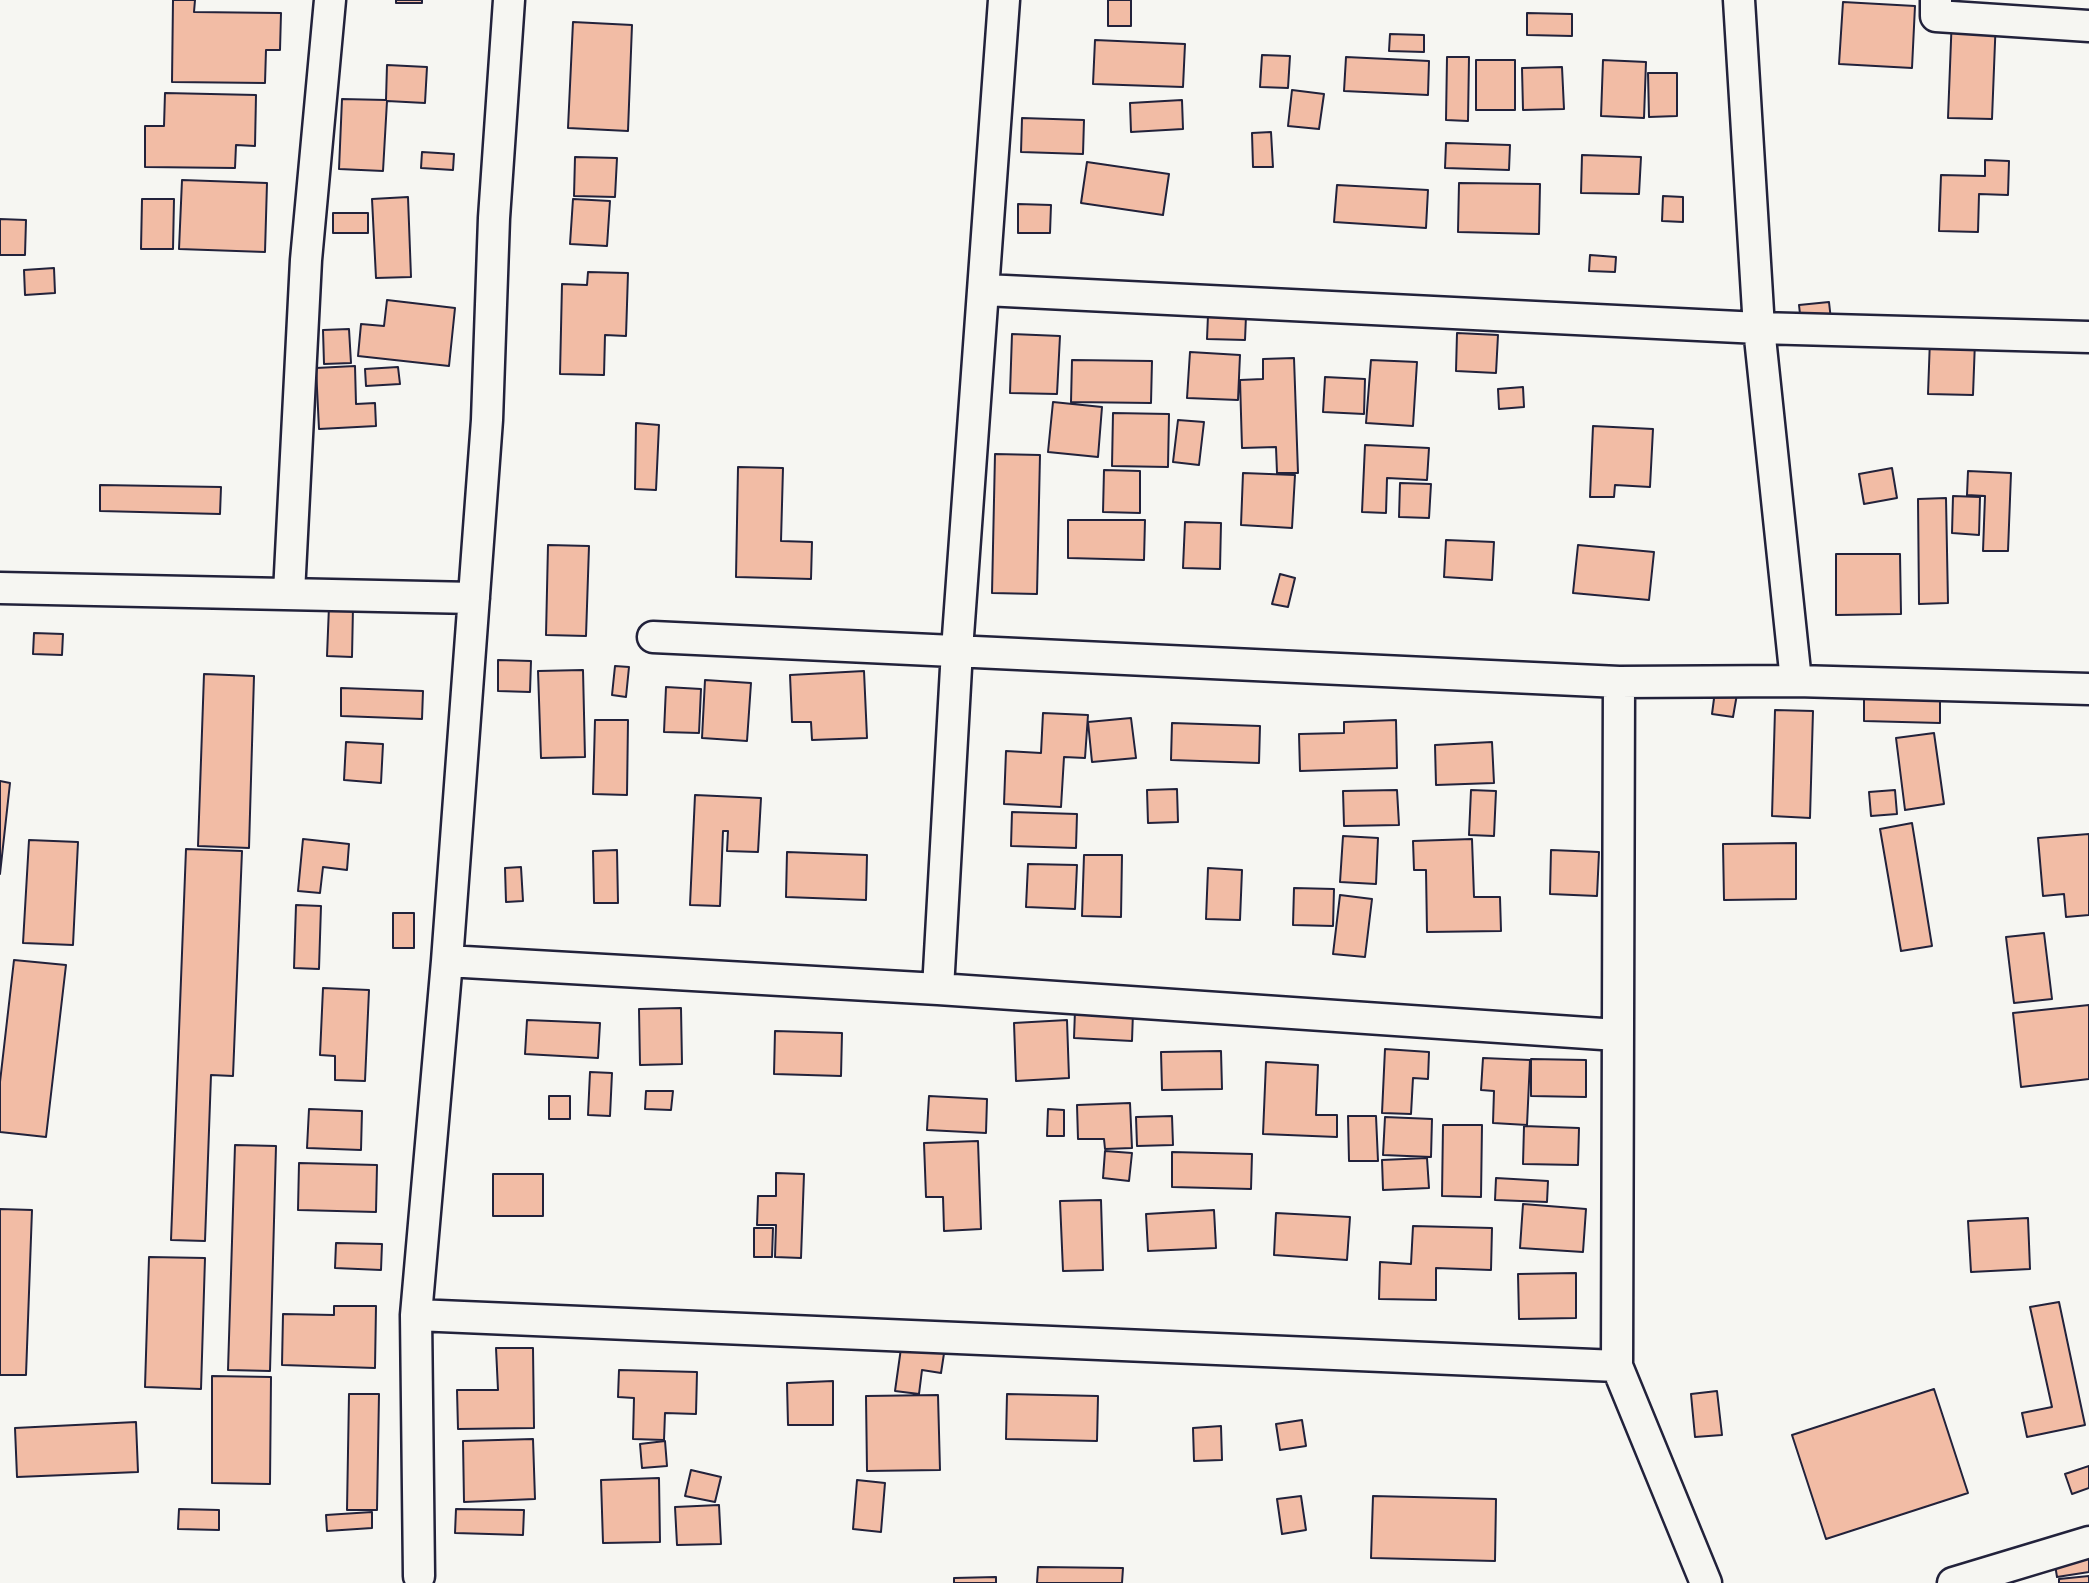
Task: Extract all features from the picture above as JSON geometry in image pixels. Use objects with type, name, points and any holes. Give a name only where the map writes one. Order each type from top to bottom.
[{"type":"street","points":[[289,593],[306,260],[330,0]]},
{"type":"street","points":[[419,1576],[416,1315],[447,961],[474,598],[509,0]]},
{"type":"street","points":[[938,989],[957,650],[1004,0]]},
{"type":"street","points":[[1740,0],[1759,328],[1796,681]]},
{"type":"street","points":[[1936,0],[1936,16],[2089,26]]},
{"type":"street","points":[[985,290],[1759,328],[2089,337]]},
{"type":"street","points":[[0,588],[474,598]]},
{"type":"street","points":[[653,637],[1619,682],[1796,681],[2089,689]]},
{"type":"street","points":[[1619,682],[1617,1366],[1706,1583]]},
{"type":"street","points":[[447,961],[938,989],[1617,1035]]},
{"type":"street","points":[[416,1315],[1617,1366]]},
{"type":"street","points":[[1953,1583],[1983,1580],[2089,1542]]},
{"type":"building","points":[[173,0],[195,0],[194,12],[281,13],[280,50],[266,50],[265,83],[172,82]]},
{"type":"building","points":[[396,0],[422,0],[422,3],[396,3]]},
{"type":"building","points":[[1108,0],[1131,0],[1131,26],[1108,26]]},
{"type":"building","points":[[1843,2],[1915,6],[1912,68],[1839,64]]},
{"type":"building","points":[[1527,13],[1572,14],[1572,36],[1527,35]]},
{"type":"building","points":[[1952,15],[1996,17],[1992,119],[1948,118]]},
{"type":"building","points":[[573,22],[632,25],[628,131],[568,128]]},
{"type":"building","points":[[1390,34],[1424,35],[1424,52],[1389,51]]},
{"type":"building","points":[[1095,40],[1185,44],[1183,87],[1093,84]]},
{"type":"building","points":[[1262,55],[1290,56],[1288,88],[1260,87]]},
{"type":"building","points":[[1346,57],[1429,61],[1428,95],[1344,91]]},
{"type":"building","points":[[1447,57],[1469,57],[1468,121],[1446,120]]},
{"type":"building","points":[[1476,60],[1515,60],[1515,110],[1476,110]]},
{"type":"building","points":[[1603,60],[1646,62],[1644,118],[1601,116]]},
{"type":"building","points":[[387,65],[427,67],[425,103],[387,101],[383,171],[339,169],[342,99],[386,100]]},
{"type":"building","points":[[1562,67],[1564,109],[1523,110],[1522,68]]},
{"type":"building","points":[[1648,73],[1677,73],[1677,116],[1649,117]]},
{"type":"building","points":[[1292,90],[1324,94],[1319,129],[1288,126]]},
{"type":"building","points":[[165,93],[256,95],[255,146],[236,145],[235,168],[145,167],[145,126],[164,126]]},
{"type":"building","points":[[1182,100],[1183,129],[1131,132],[1130,103]]},
{"type":"building","points":[[1022,118],[1084,120],[1083,154],[1021,152]]},
{"type":"building","points":[[1271,132],[1273,167],[1253,167],[1252,133]]},
{"type":"building","points":[[1446,143],[1510,145],[1509,170],[1445,168]]},
{"type":"building","points":[[422,152],[454,154],[453,170],[421,168]]},
{"type":"building","points":[[1582,155],[1641,157],[1639,194],[1581,193]]},
{"type":"building","points":[[575,157],[617,158],[615,197],[574,196]]},
{"type":"building","points":[[1985,160],[2009,161],[2008,195],[1979,194],[1978,232],[1939,231],[1941,175],[1985,176]]},
{"type":"building","points":[[1087,162],[1169,174],[1163,215],[1081,203]]},
{"type":"building","points":[[182,180],[267,183],[265,252],[179,249]]},
{"type":"building","points":[[1459,183],[1540,184],[1539,234],[1458,232]]},
{"type":"building","points":[[1337,185],[1428,190],[1426,228],[1334,222]]},
{"type":"building","points":[[1663,196],[1683,197],[1683,222],[1662,221]]},
{"type":"building","points":[[408,197],[411,277],[376,278],[372,199]]},
{"type":"building","points":[[142,199],[174,199],[173,249],[141,249]]},
{"type":"building","points":[[573,199],[610,201],[607,246],[570,244]]},
{"type":"building","points":[[1018,204],[1051,205],[1050,233],[1018,233]]},
{"type":"building","points":[[333,213],[368,213],[368,233],[333,233]]},
{"type":"building","points":[[0,219],[26,220],[25,255],[0,255]]},
{"type":"building","points":[[1590,255],[1616,257],[1615,272],[1589,271]]},
{"type":"building","points":[[54,268],[55,293],[25,295],[24,270]]},
{"type":"building","points":[[588,272],[628,273],[626,336],[605,335],[604,375],[560,374],[562,284],[587,285]]},
{"type":"building","points":[[387,300],[455,308],[449,366],[358,356],[361,324],[384,326]]},
{"type":"building","points":[[1829,302],[1831,320],[1801,323],[1799,305]]},
{"type":"building","points":[[1208,315],[1246,316],[1245,340],[1207,339]]},
{"type":"building","points":[[349,329],[351,363],[324,364],[323,330]]},
{"type":"building","points":[[1457,333],[1498,335],[1496,373],[1456,371]]},
{"type":"building","points":[[1012,334],[1060,336],[1057,394],[1010,393]]},
{"type":"building","points":[[1930,339],[1975,341],[1973,395],[1928,394]]},
{"type":"building","points":[[1190,352],[1240,355],[1238,400],[1187,398]]},
{"type":"building","points":[[1294,358],[1298,473],[1277,473],[1276,447],[1242,448],[1240,380],[1263,379],[1263,359]]},
{"type":"building","points":[[1072,360],[1152,361],[1151,403],[1071,402]]},
{"type":"building","points":[[1371,360],[1417,362],[1413,426],[1366,423]]},
{"type":"building","points":[[355,366],[356,404],[375,403],[376,426],[319,429],[316,368]]},
{"type":"building","points":[[398,367],[400,384],[366,386],[365,369]]},
{"type":"building","points":[[1325,377],[1365,379],[1364,414],[1323,412]]},
{"type":"building","points":[[1523,387],[1524,407],[1499,409],[1498,389]]},
{"type":"building","points":[[1053,402],[1102,407],[1098,457],[1048,452]]},
{"type":"building","points":[[1113,413],[1169,414],[1168,467],[1112,466]]},
{"type":"building","points":[[1178,420],[1204,422],[1199,465],[1173,462]]},
{"type":"building","points":[[636,423],[659,425],[656,490],[635,489]]},
{"type":"building","points":[[1593,426],[1653,429],[1650,487],[1615,485],[1614,497],[1590,497]]},
{"type":"building","points":[[1365,445],[1429,448],[1427,480],[1387,478],[1386,513],[1362,512]]},
{"type":"building","points":[[995,454],[1040,455],[1037,594],[992,593]]},
{"type":"building","points":[[738,467],[783,468],[781,541],[812,542],[811,579],[736,577]]},
{"type":"building","points":[[1892,468],[1897,498],[1864,504],[1859,474]]},
{"type":"building","points":[[1104,470],[1140,471],[1140,513],[1103,512]]},
{"type":"building","points":[[1968,471],[2011,473],[2008,551],[1983,551],[1985,496],[1967,495]]},
{"type":"building","points":[[1243,473],[1295,475],[1292,528],[1241,525]]},
{"type":"building","points":[[1400,483],[1431,484],[1429,518],[1399,517]]},
{"type":"building","points":[[100,485],[221,487],[220,514],[100,511]]},
{"type":"building","points":[[1953,496],[1980,497],[1979,535],[1952,533]]},
{"type":"building","points":[[1946,498],[1948,603],[1919,604],[1918,499]]},
{"type":"building","points":[[1068,520],[1145,520],[1144,560],[1068,558]]},
{"type":"building","points":[[1185,522],[1221,523],[1220,569],[1183,568]]},
{"type":"building","points":[[1446,540],[1494,542],[1492,580],[1444,577]]},
{"type":"building","points":[[548,545],[589,546],[586,636],[546,635]]},
{"type":"building","points":[[1578,545],[1654,552],[1649,600],[1573,593]]},
{"type":"building","points":[[1836,554],[1900,554],[1901,614],[1836,615]]},
{"type":"building","points":[[1280,574],[1295,578],[1288,607],[1272,604]]},
{"type":"building","points":[[329,606],[353,607],[352,657],[327,656]]},
{"type":"building","points":[[34,633],[63,634],[62,655],[33,654]]},
{"type":"building","points":[[498,660],[531,661],[530,692],[498,691]]},
{"type":"building","points":[[615,666],[629,667],[626,697],[612,695]]},
{"type":"building","points":[[583,670],[585,757],[541,758],[538,671]]},
{"type":"building","points":[[864,671],[867,738],[812,740],[811,722],[792,722],[790,675]]},
{"type":"building","points":[[204,674],[254,676],[249,848],[198,846]]},
{"type":"building","points":[[705,680],[751,683],[747,741],[702,738]]},
{"type":"building","points":[[1864,685],[1940,687],[1940,723],[1864,721]]},
{"type":"building","points":[[666,687],[701,689],[699,733],[664,732]]},
{"type":"building","points":[[341,688],[423,691],[422,719],[341,716]]},
{"type":"building","points":[[1715,691],[1737,694],[1733,717],[1712,714]]},
{"type":"building","points":[[1775,710],[1813,711],[1810,818],[1772,816]]},
{"type":"building","points":[[1043,713],[1088,715],[1085,758],[1064,757],[1061,807],[1004,804],[1006,751],[1041,753]]},
{"type":"building","points":[[1131,718],[1136,758],[1092,762],[1088,722]]},
{"type":"building","points":[[595,720],[628,720],[627,795],[593,794]]},
{"type":"building","points":[[1396,720],[1397,768],[1300,771],[1299,734],[1344,733],[1344,722]]},
{"type":"building","points":[[1172,723],[1260,726],[1259,763],[1171,760]]},
{"type":"building","points":[[1934,733],[1944,804],[1905,810],[1896,738]]},
{"type":"building","points":[[346,742],[383,744],[381,783],[344,780]]},
{"type":"building","points":[[1492,742],[1494,783],[1436,785],[1435,745]]},
{"type":"building","points":[[0,781],[10,783],[0,874]]},
{"type":"building","points":[[1177,789],[1178,822],[1148,823],[1147,790]]},
{"type":"building","points":[[1397,790],[1399,825],[1344,826],[1343,791]]},
{"type":"building","points":[[1471,790],[1496,791],[1494,836],[1469,835]]},
{"type":"building","points":[[1895,790],[1897,814],[1871,816],[1869,792]]},
{"type":"building","points":[[695,795],[761,798],[758,852],[727,851],[728,831],[723,831],[720,906],[690,905]]},
{"type":"building","points":[[1012,812],[1077,814],[1076,848],[1011,846]]},
{"type":"building","points":[[1912,823],[1932,946],[1901,951],[1880,829]]},
{"type":"building","points":[[2089,834],[2089,915],[2066,917],[2064,894],[2043,896],[2038,838]]},
{"type":"building","points":[[1343,836],[1378,838],[1376,884],[1340,882]]},
{"type":"building","points":[[303,839],[349,844],[347,870],[323,867],[320,893],[298,891]]},
{"type":"building","points":[[1472,839],[1474,897],[1500,897],[1501,931],[1427,932],[1426,870],[1414,870],[1413,841]]},
{"type":"building","points":[[29,840],[78,842],[73,945],[23,943]]},
{"type":"building","points":[[1796,843],[1796,899],[1724,900],[1723,844]]},
{"type":"building","points":[[186,849],[242,851],[233,1076],[211,1075],[205,1241],[171,1240]]},
{"type":"building","points":[[617,850],[618,903],[594,903],[593,851]]},
{"type":"building","points":[[1551,850],[1599,852],[1597,896],[1550,894]]},
{"type":"building","points":[[787,852],[867,855],[866,900],[786,897]]},
{"type":"building","points":[[1084,855],[1122,855],[1121,917],[1082,916]]},
{"type":"building","points":[[1028,864],[1077,865],[1075,909],[1026,907]]},
{"type":"building","points":[[521,867],[523,901],[506,902],[505,868]]},
{"type":"building","points":[[1208,868],[1242,870],[1240,920],[1206,919]]},
{"type":"building","points":[[1294,888],[1334,889],[1333,926],[1293,925]]},
{"type":"building","points":[[1340,895],[1372,899],[1365,957],[1333,954]]},
{"type":"building","points":[[296,905],[321,906],[319,969],[294,968]]},
{"type":"building","points":[[393,913],[414,913],[414,948],[393,948]]},
{"type":"building","points":[[2044,933],[2052,999],[2014,1003],[2006,937]]},
{"type":"building","points":[[14,960],[66,965],[46,1137],[0,1132],[0,1082]]},
{"type":"building","points":[[323,988],[369,990],[365,1081],[335,1080],[335,1056],[320,1055]]},
{"type":"building","points":[[2089,1005],[2089,1079],[2021,1087],[2013,1013]]},
{"type":"building","points":[[681,1008],[682,1064],[640,1065],[639,1009]]},
{"type":"building","points":[[1075,1010],[1133,1012],[1132,1041],[1074,1038]]},
{"type":"building","points":[[527,1020],[600,1023],[598,1058],[525,1054]]},
{"type":"building","points":[[1067,1020],[1069,1078],[1016,1081],[1014,1023]]},
{"type":"building","points":[[775,1031],[842,1033],[841,1076],[774,1074]]},
{"type":"building","points":[[1385,1049],[1429,1052],[1428,1079],[1413,1078],[1411,1114],[1382,1113]]},
{"type":"building","points":[[1221,1051],[1222,1089],[1162,1090],[1161,1052]]},
{"type":"building","points":[[1483,1058],[1530,1060],[1527,1125],[1493,1123],[1494,1091],[1481,1090]]},
{"type":"building","points":[[1531,1059],[1586,1060],[1586,1097],[1531,1096]]},
{"type":"building","points":[[1266,1062],[1318,1065],[1316,1115],[1337,1115],[1337,1137],[1263,1134]]},
{"type":"building","points":[[590,1072],[612,1073],[610,1116],[588,1115]]},
{"type":"building","points":[[646,1091],[673,1091],[671,1110],[645,1109]]},
{"type":"building","points":[[549,1096],[570,1096],[570,1119],[549,1119]]},
{"type":"building","points":[[929,1096],[987,1099],[986,1133],[927,1130]]},
{"type":"building","points":[[1130,1103],[1132,1148],[1105,1149],[1104,1139],[1078,1139],[1077,1105]]},
{"type":"building","points":[[309,1109],[362,1111],[361,1150],[307,1148]]},
{"type":"building","points":[[1048,1109],[1064,1110],[1064,1136],[1047,1136]]},
{"type":"building","points":[[1172,1116],[1173,1145],[1137,1146],[1136,1117]]},
{"type":"building","points":[[1348,1116],[1376,1116],[1378,1161],[1349,1161]]},
{"type":"building","points":[[1385,1117],[1432,1119],[1431,1157],[1383,1155]]},
{"type":"building","points":[[1443,1125],[1482,1125],[1481,1197],[1442,1196]]},
{"type":"building","points":[[1524,1126],[1579,1128],[1578,1165],[1523,1164]]},
{"type":"building","points":[[978,1141],[981,1229],[944,1231],[943,1197],[926,1197],[924,1143]]},
{"type":"building","points":[[235,1145],[276,1146],[270,1371],[228,1370]]},
{"type":"building","points":[[1105,1151],[1132,1153],[1129,1181],[1103,1178]]},
{"type":"building","points":[[1172,1152],[1252,1154],[1251,1189],[1172,1187]]},
{"type":"building","points":[[1427,1158],[1429,1188],[1383,1190],[1382,1160]]},
{"type":"building","points":[[299,1163],[377,1165],[376,1212],[298,1210]]},
{"type":"building","points":[[776,1173],[804,1174],[801,1258],[775,1257],[776,1225],[757,1225],[758,1196],[776,1196]]},
{"type":"building","points":[[493,1174],[543,1174],[543,1216],[493,1216]]},
{"type":"building","points":[[1496,1178],[1548,1181],[1547,1202],[1495,1200]]},
{"type":"building","points":[[1101,1200],[1103,1270],[1063,1271],[1060,1201]]},
{"type":"building","points":[[1523,1204],[1586,1209],[1583,1252],[1520,1248]]},
{"type":"building","points":[[0,1209],[32,1210],[26,1375],[0,1375]]},
{"type":"building","points":[[1214,1210],[1216,1248],[1148,1251],[1146,1214]]},
{"type":"building","points":[[1276,1213],[1350,1217],[1347,1260],[1274,1255]]},
{"type":"building","points":[[2028,1218],[2030,1269],[1971,1272],[1968,1221]]},
{"type":"building","points":[[1413,1226],[1492,1228],[1491,1270],[1436,1268],[1436,1300],[1379,1299],[1380,1262],[1411,1264]]},
{"type":"building","points":[[754,1228],[773,1228],[772,1257],[754,1257]]},
{"type":"building","points":[[336,1243],[382,1244],[381,1270],[335,1268]]},
{"type":"building","points":[[149,1257],[205,1258],[201,1389],[145,1387]]},
{"type":"building","points":[[1576,1273],[1576,1318],[1519,1319],[1518,1274]]},
{"type":"building","points":[[2059,1302],[2085,1425],[2027,1437],[2022,1413],[2052,1407],[2030,1307]]},
{"type":"building","points":[[334,1306],[376,1306],[375,1368],[282,1365],[283,1314],[334,1315]]},
{"type":"building","points":[[902,1341],[945,1347],[941,1373],[922,1370],[919,1394],[895,1391]]},
{"type":"building","points":[[496,1348],[533,1348],[534,1428],[458,1429],[457,1390],[498,1390]]},
{"type":"building","points":[[619,1370],[697,1372],[696,1414],[665,1413],[664,1440],[633,1439],[634,1398],[618,1397]]},
{"type":"building","points":[[212,1376],[271,1377],[270,1484],[212,1483]]},
{"type":"building","points":[[833,1381],[833,1425],[788,1425],[787,1383]]},
{"type":"building","points":[[1934,1389],[1968,1493],[1826,1539],[1792,1435]]},
{"type":"building","points":[[1717,1391],[1722,1435],[1695,1437],[1691,1394]]},
{"type":"building","points":[[349,1394],[379,1394],[377,1510],[347,1510]]},
{"type":"building","points":[[1007,1394],[1098,1396],[1097,1441],[1006,1439]]},
{"type":"building","points":[[938,1395],[940,1470],[867,1471],[866,1396]]},
{"type":"building","points":[[1302,1420],[1306,1446],[1280,1450],[1276,1424]]},
{"type":"building","points":[[136,1422],[138,1472],[17,1477],[15,1428]]},
{"type":"building","points":[[1221,1426],[1222,1460],[1194,1461],[1193,1428]]},
{"type":"building","points":[[533,1439],[535,1499],[464,1502],[463,1441]]},
{"type":"building","points":[[665,1441],[667,1466],[642,1468],[640,1444]]},
{"type":"building","points":[[2089,1466],[2089,1488],[2072,1494],[2065,1474]]},
{"type":"building","points":[[691,1470],[721,1477],[715,1502],[685,1496]]},
{"type":"building","points":[[659,1478],[660,1542],[603,1543],[601,1480]]},
{"type":"building","points":[[857,1480],[885,1483],[881,1532],[853,1529]]},
{"type":"building","points":[[1301,1496],[1306,1530],[1282,1534],[1277,1499]]},
{"type":"building","points":[[1373,1496],[1496,1499],[1495,1561],[1371,1558]]},
{"type":"building","points":[[719,1505],[721,1544],[677,1545],[675,1507]]},
{"type":"building","points":[[179,1509],[219,1510],[219,1530],[178,1529]]},
{"type":"building","points":[[456,1509],[524,1510],[523,1535],[455,1533]]},
{"type":"building","points":[[372,1512],[372,1528],[327,1531],[326,1515]]},
{"type":"building","points":[[2089,1546],[2089,1572],[2057,1577],[2053,1552]]},
{"type":"building","points":[[1038,1567],[1123,1568],[1122,1583],[1037,1583]]},
{"type":"building","points":[[2089,1576],[2089,1583],[2059,1583],[2059,1579]]},
{"type":"building","points":[[996,1577],[996,1583],[954,1583],[954,1578]]}]
